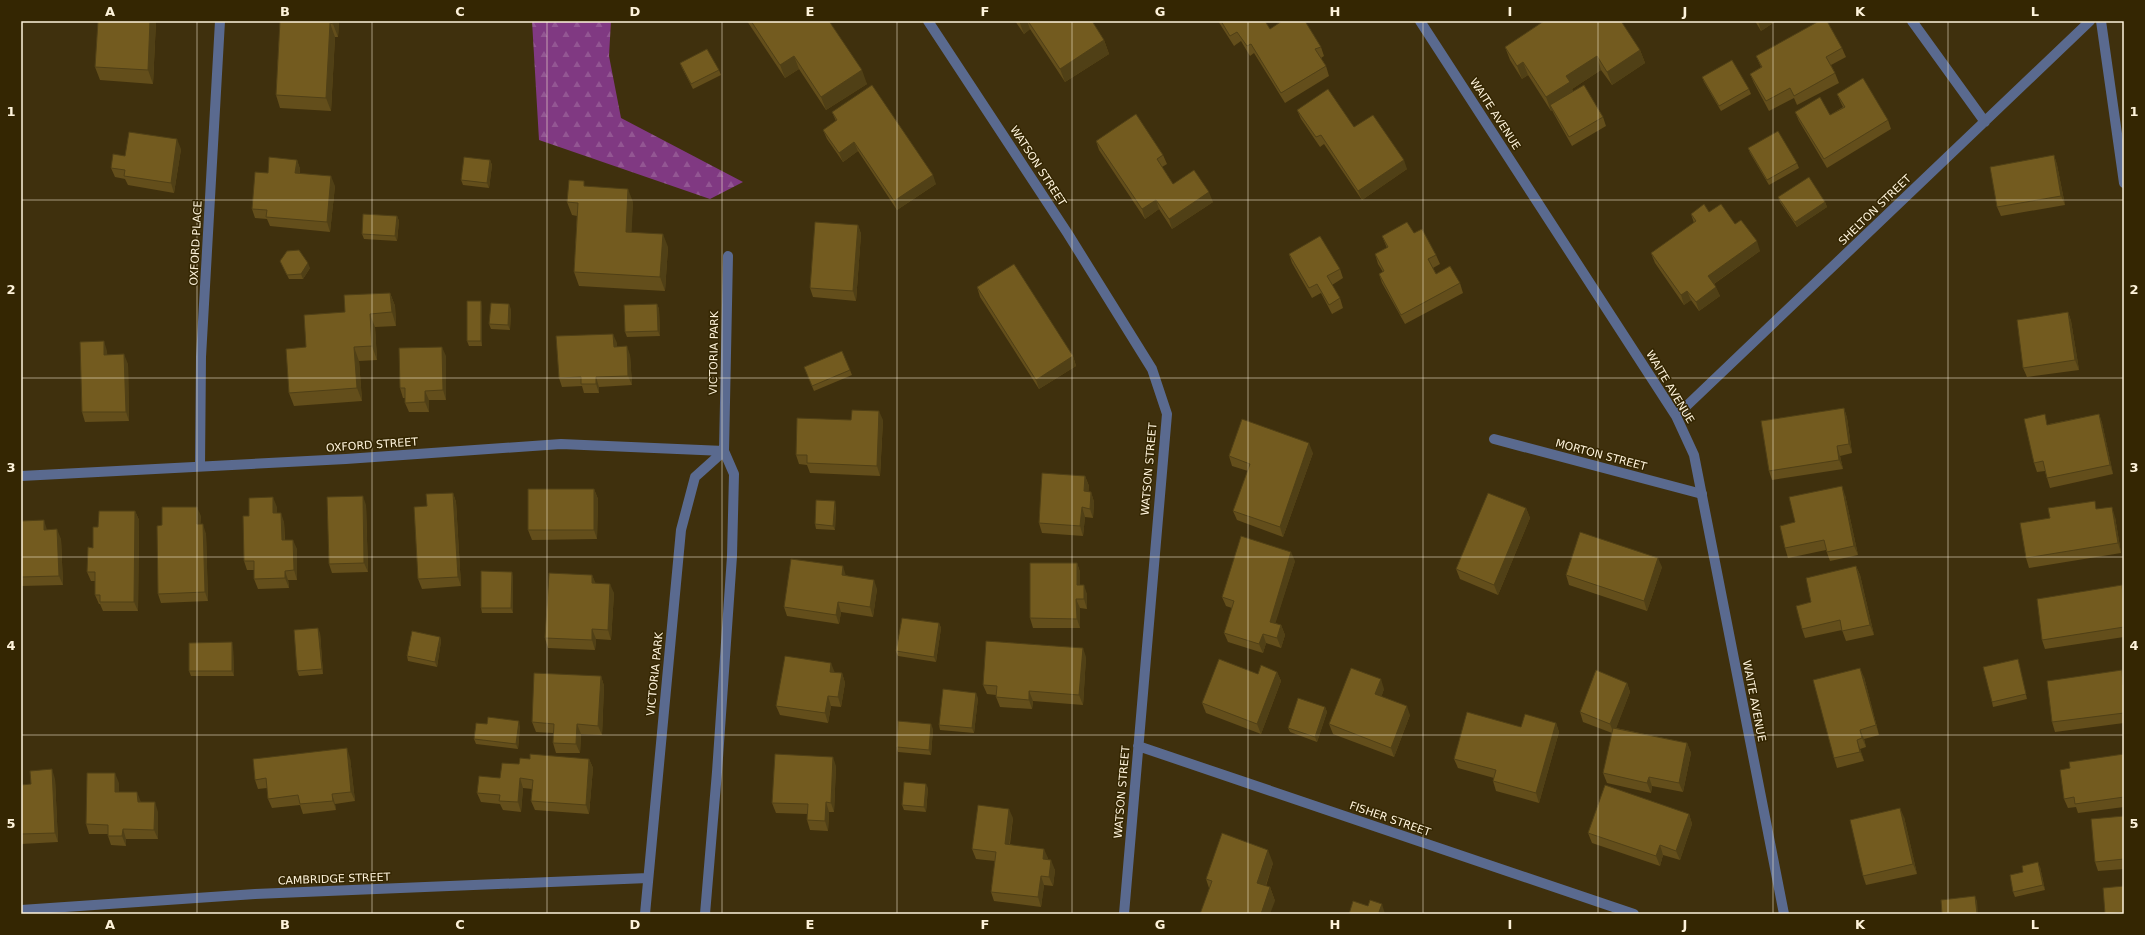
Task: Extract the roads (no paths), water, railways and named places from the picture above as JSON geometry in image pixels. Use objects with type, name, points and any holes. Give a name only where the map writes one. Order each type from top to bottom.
[{"type":"street","name":"OXFORD PLACE","points":[[200,466],[201,357],[220,21]]},
{"type":"street","name":"WATSON STREET","points":[[928,21],[1072,239],[1148,362],[1167,414],[1124,914]]},
{"type":"street","points":[[1912,21],[1985,122]]},
{"type":"street","name":"SHELTON STREET","points":[[1676,416],[2090,21]]},
{"type":"street","points":[[2100,21],[2124,183]]},
{"type":"street","name":"WAITE AVENUE","points":[[1422,22],[1676,416],[1694,454],[1784,914]]},
{"type":"street","name":"VICTORIA PARK","points":[[705,914],[717,772],[732,556],[734,474],[724,451],[728,256]]},
{"type":"street","name":"MORTON STREET","points":[[1494,439],[1702,494]]},
{"type":"street","name":"OXFORD STREET","points":[[21,476],[346,459],[561,444],[724,451]]},
{"type":"street","name":"VICTORIA PARK","points":[[645,914],[681,530],[695,477],[724,451]]},
{"type":"street","name":"FISHER STREET","points":[[1138,746],[1634,914]]},
{"type":"street","name":"CAMBRIDGE STREET","points":[[21,910],[255,894],[648,878]]}]
